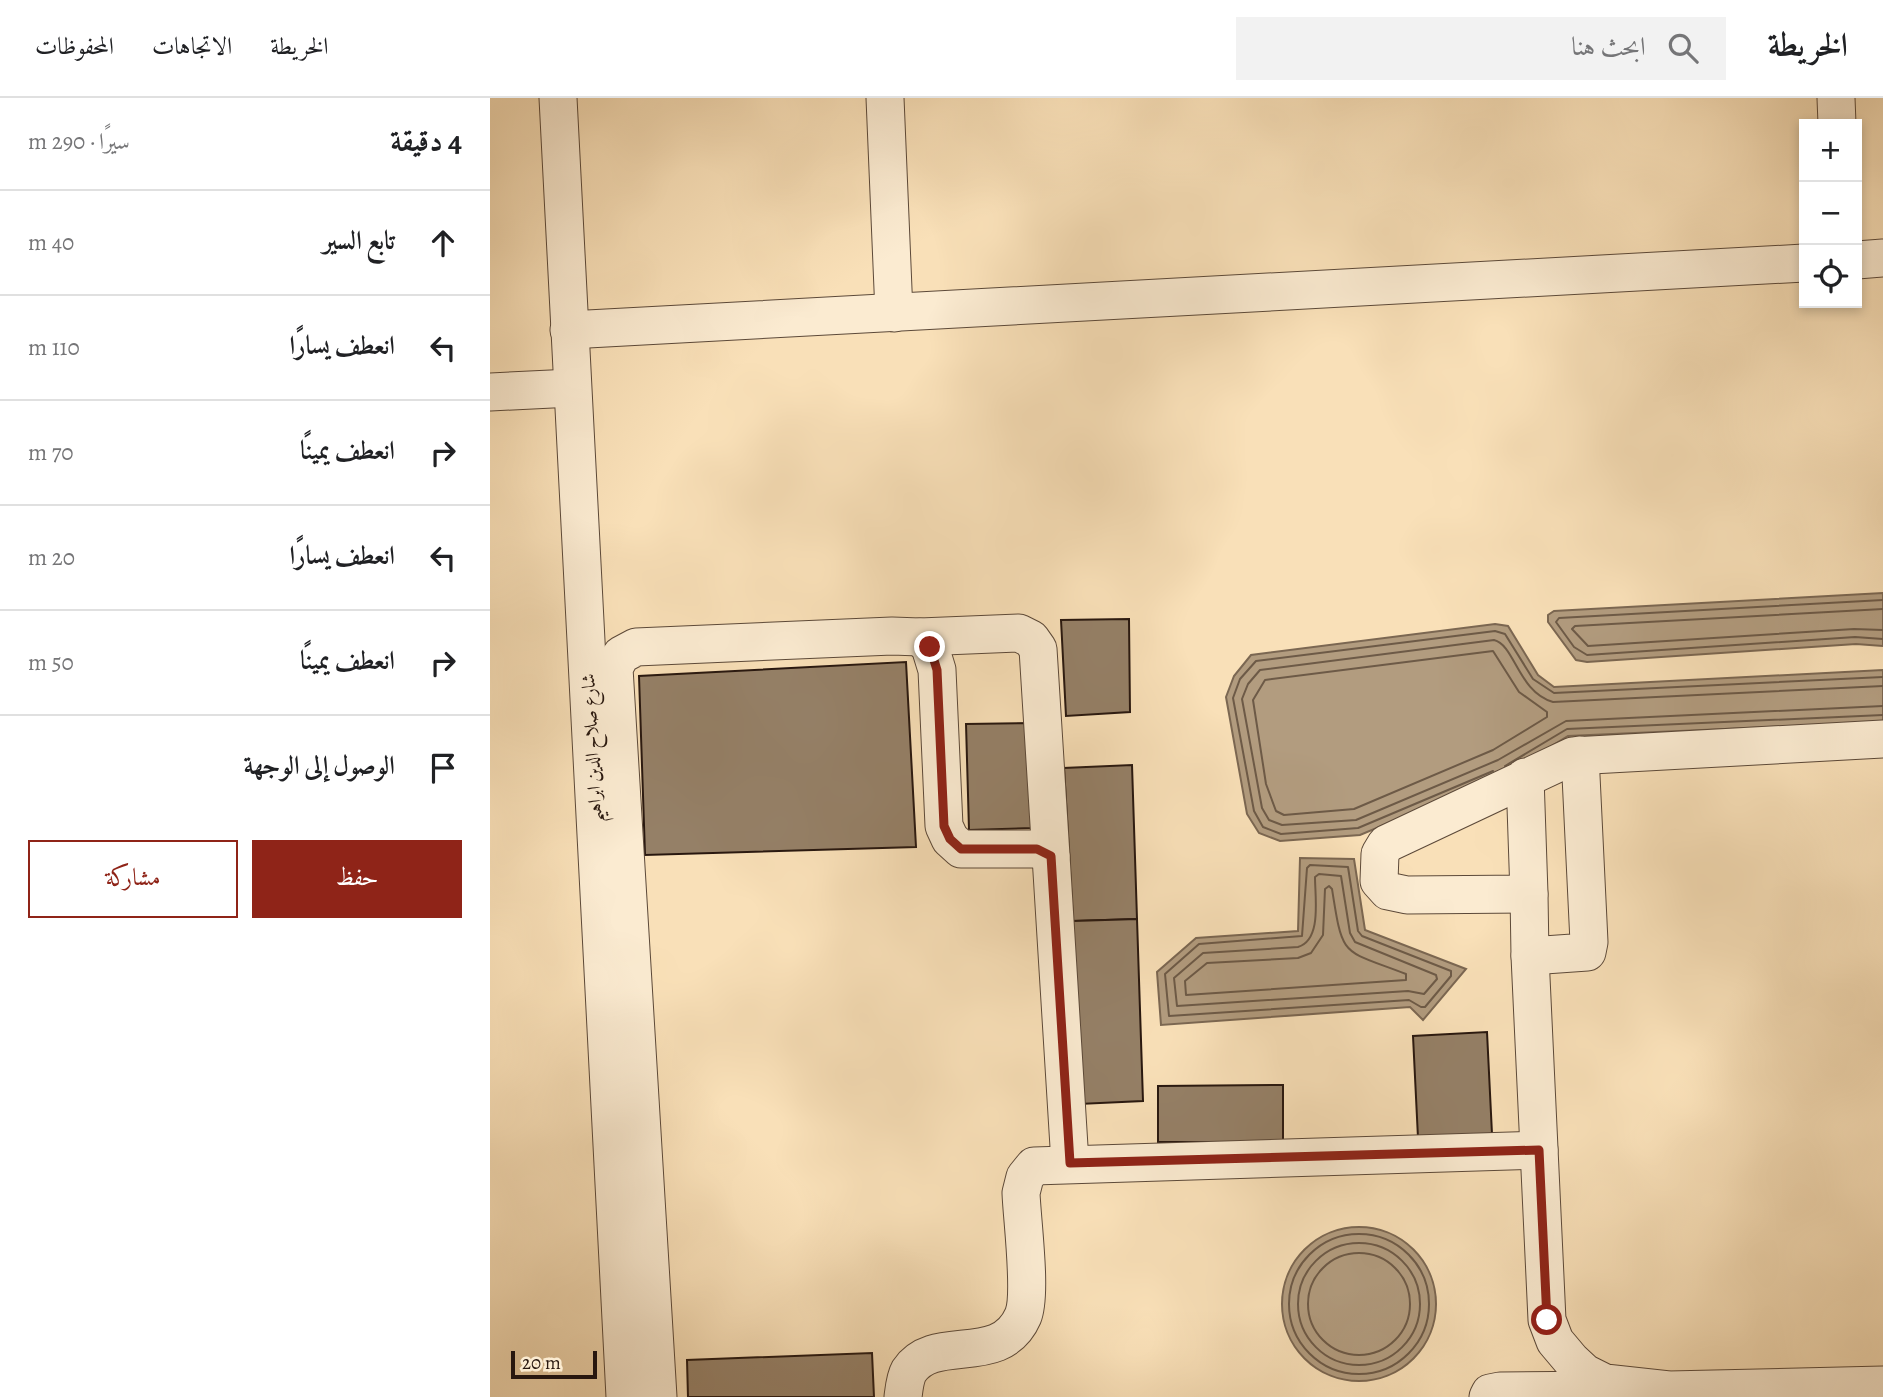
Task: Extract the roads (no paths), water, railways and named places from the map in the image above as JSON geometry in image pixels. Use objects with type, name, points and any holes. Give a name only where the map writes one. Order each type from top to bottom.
[{"type":"street","name":"شارع صلاح الدين ابراهيم","points":[[558,98],[625,1397]]},
{"type":"street","points":[[885,98],[894,313]]},
{"type":"street","points":[[1836,98],[1837,119]]},
{"type":"street","points":[[1862,260],[1883,258]]},
{"type":"street","points":[[569,330],[1799,263]]},
{"type":"street","points":[[490,392],[572,388]]},
{"type":"street","points":[[658,1397],[614,668],[621,655],[636,647],[1019,634],[1031,639],[1038,649],[1070,1163]]},
{"type":"street","points":[[920,637],[930,647],[937,670],[944,826],[950,839],[961,849],[1037,849],[1051,856]]},
{"type":"street","points":[[1529,894],[1407,895],[1388,891],[1379,881],[1377,869],[1385,844],[1559,761],[1580,755],[1883,739]]},
{"type":"street","points":[[1530,956],[1578,954],[1587,952],[1589,947],[1580,755]]},
{"type":"street","points":[[1525,777],[1530,956],[1547,1320],[1555,1341],[1585,1373],[1605,1383],[1644,1389]]},
{"type":"street","points":[[903,1397],[907,1373],[920,1359],[937,1352],[983,1349],[1010,1335],[1023,1315],[1026,1294],[1022,1184],[1034,1166],[1539,1150]]},
{"type":"street","points":[[1488,1397],[1490,1393],[1500,1391],[1883,1384]]},
{"type":"water","points":[[1883,593],[1883,646],[1856,644],[1587,662],[1576,660],[1548,622],[1548,615],[1554,611]]},
{"type":"water","points":[[1495,624],[1508,626],[1538,675],[1554,687],[1883,670],[1883,722],[1568,736],[1506,774],[1360,835],[1280,841],[1259,833],[1247,814],[1226,697],[1234,676],[1251,655]]},
{"type":"water","points":[[1300,858],[1354,859],[1365,930],[1466,969],[1423,1020],[1410,1007],[1161,1025],[1157,972],[1196,938],[1298,931]]},
{"type":"water","points":[[1359,1227],[1388,1233],[1413,1250],[1430,1275],[1436,1304],[1430,1333],[1413,1358],[1388,1375],[1359,1381],[1330,1375],[1305,1358],[1288,1333],[1282,1304],[1288,1275],[1305,1250],[1330,1233]]}]
